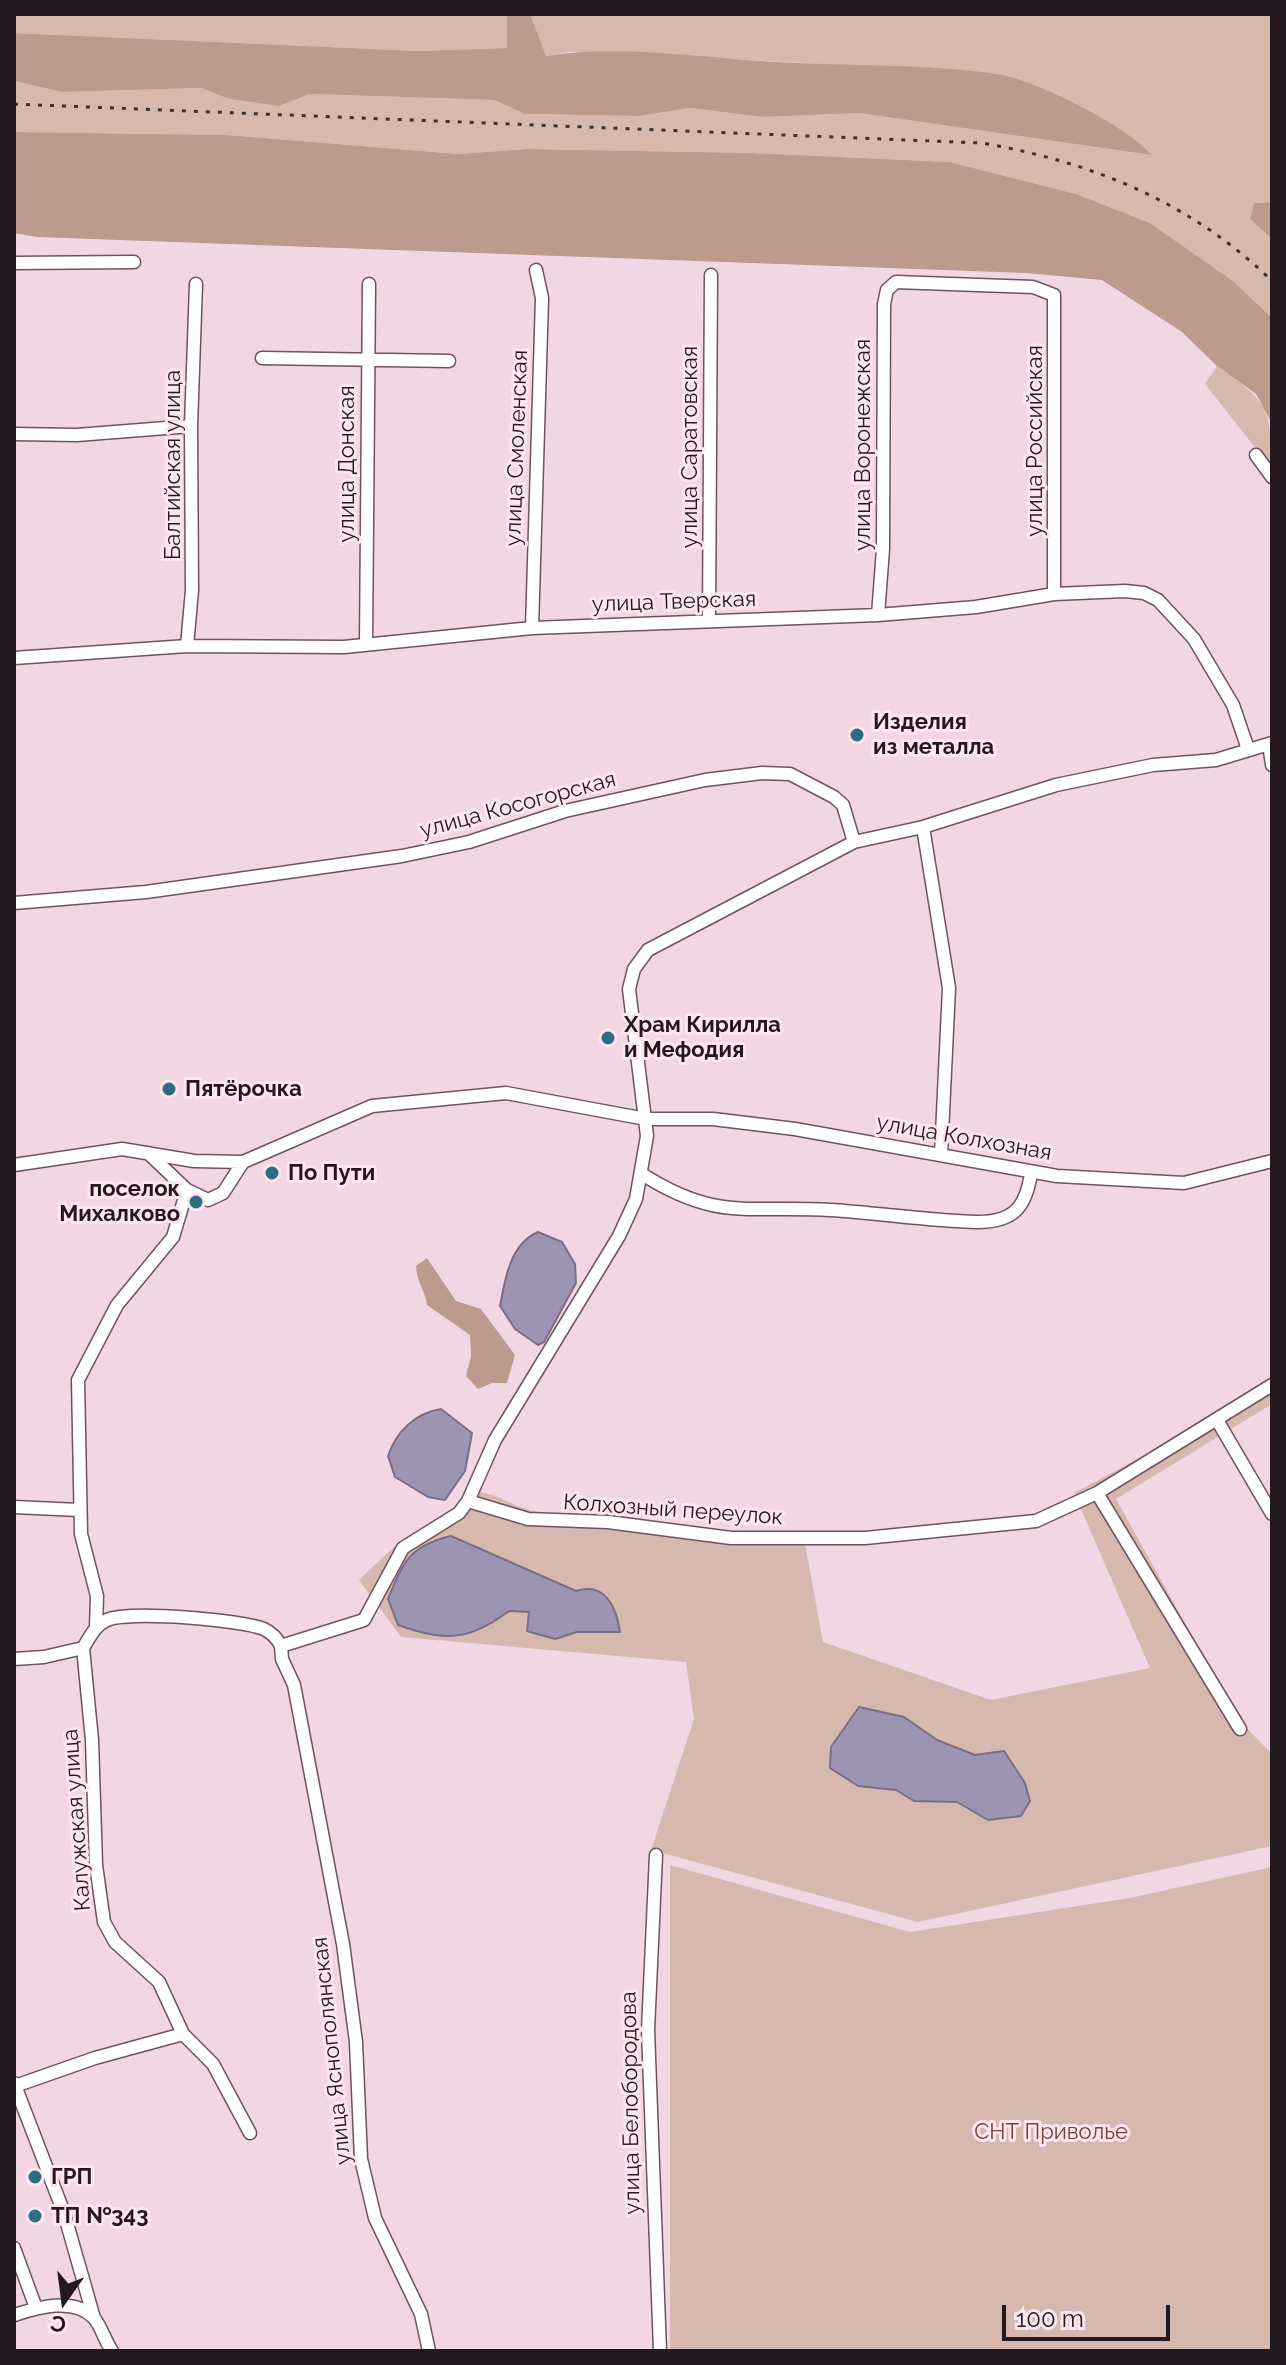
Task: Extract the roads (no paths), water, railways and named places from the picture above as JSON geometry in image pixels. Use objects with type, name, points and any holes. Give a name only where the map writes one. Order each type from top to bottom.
[{"type":"street","points":[[14,263],[134,262]]},
{"type":"street","name":"улица Смоленская","points":[[532,628],[542,298],[536,270]]},
{"type":"street","name":"улица Саратовская","points":[[709,620],[711,275]]},
{"type":"street","name":"улица Российская","points":[[898,282],[1050,291],[1054,297],[1054,594]]},
{"type":"street","name":"улица Воронежская","points":[[878,615],[883,549],[884,300],[889,287],[898,282]]},
{"type":"street","name":"Балтийская улица","points":[[187,646],[192,590],[191,426],[196,284]]},
{"type":"street","name":"улица Донская","points":[[366,644],[369,284]]},
{"type":"street","points":[[262,358],[449,361]]},
{"type":"street","points":[[14,434],[77,435],[191,426]]},
{"type":"street","points":[[1256,455],[1272,477]]},
{"type":"street","name":"улица Тверская","points":[[14,658],[187,646],[344,647],[532,628],[878,615],[976,607],[1054,594],[1136,592],[1163,605],[1206,657],[1239,719],[1248,749]]},
{"type":"street","points":[[96,1627],[113,1618],[156,1616],[211,1620],[262,1629],[281,1646],[364,1620],[403,1548],[459,1513],[468,1501],[495,1440],[619,1236],[636,1199],[647,1147],[646,1119],[628,1004],[634,969],[651,947],[854,842],[923,827],[1056,785],[1153,765],[1216,760],[1270,744],[1272,765]]},
{"type":"street","name":"улица Косогорская","points":[[14,903],[146,892],[402,856],[469,842],[565,811],[705,780],[762,773],[795,776],[834,797],[843,805],[854,842]]},
{"type":"street","points":[[923,827],[949,988],[941,1154]]},
{"type":"street","name":"улица Колхозная","points":[[243,1162],[372,1106],[506,1093],[646,1119],[723,1120],[941,1154],[1031,1173],[1184,1183],[1272,1161]]},
{"type":"street","points":[[14,1165],[110,1150],[145,1151],[194,1161],[243,1162],[220,1201],[185,1193],[145,1151]]},
{"type":"street","points":[[642,1174],[686,1199],[714,1208],[831,1210],[977,1222],[1002,1220],[1015,1215],[1029,1189],[1031,1173]]},
{"type":"street","points":[[14,1659],[53,1656],[83,1648],[96,1627],[97,1596],[81,1534],[79,1510],[78,1380],[117,1305],[173,1237],[185,1193]]},
{"type":"street","name":"Колхозный переулок","points":[[468,1501],[528,1519],[608,1522],[708,1537],[812,1539],[920,1534],[1036,1521],[1097,1493],[1272,1385]]},
{"type":"street","points":[[1217,1420],[1272,1514]]},
{"type":"street","points":[[1097,1493],[1155,1583],[1240,1729]]},
{"type":"street","points":[[14,1507],[79,1510]]},
{"type":"street","name":"улица Яснополянская","points":[[281,1646],[282,1659],[294,1685],[343,1944],[356,2042],[361,2159],[375,2218],[421,2314],[429,2351]]},
{"type":"street","name":"Калужская улица","points":[[83,1648],[92,1740],[102,1915],[115,1942],[159,1982],[183,2034],[213,2064],[250,2133]]},
{"type":"street","name":"улица Белобородова","points":[[656,1855],[648,2030],[660,2351]]},
{"type":"street","points":[[112,2351],[94,2318],[64,2213],[15,2084],[183,2034]]},
{"type":"street","points":[[14,2248],[36,2308]]},
{"type":"street","points":[[14,2315],[36,2308],[66,2307],[94,2318]]},
{"type":"railway","points":[[14,104],[982,143],[1062,161],[1138,190],[1208,229],[1272,281]]},
{"type":"place","name":"Изделия из металла","points":[[857,735]]},
{"type":"place","name":"Храм Кирилла и Мефодия","points":[[608,1038]]},
{"type":"place","name":"Пятёрочка","points":[[169,1089]]},
{"type":"place","name":"По Пути","points":[[272,1173]]},
{"type":"place","name":"поселок Михалково","points":[[196,1202]]},
{"type":"place","name":"ГРП","points":[[35,2177]]},
{"type":"place","name":"ТП №343","points":[[35,2216]]},
{"type":"park label","name":"СНТ Приволье","points":[[1051,2132]]}]
